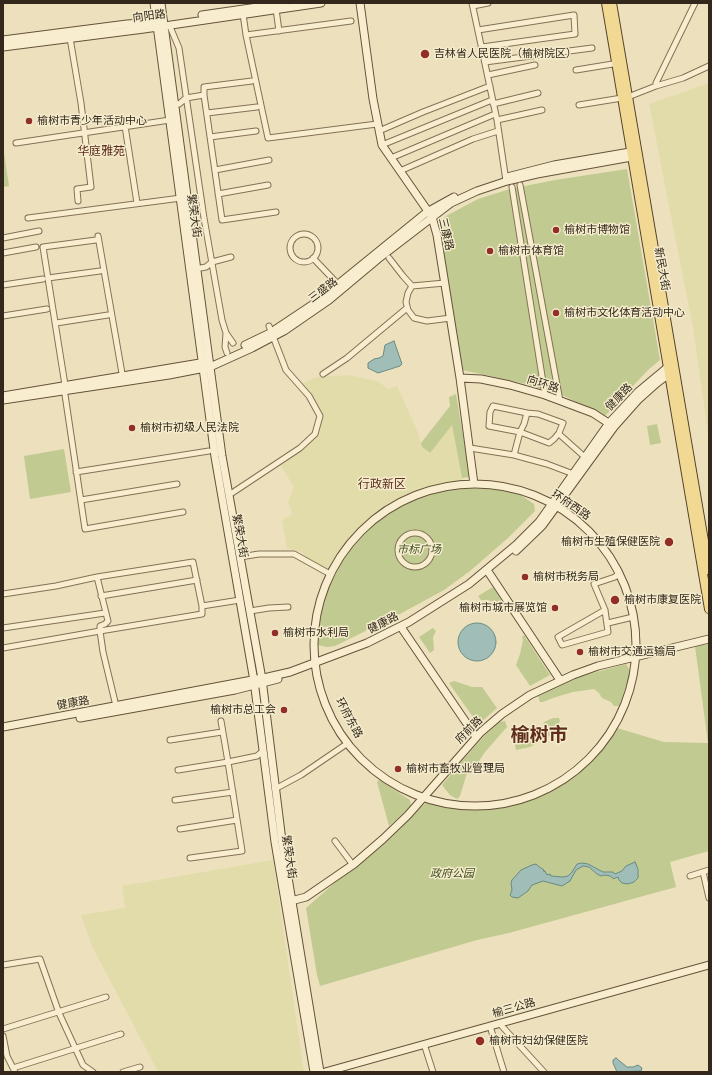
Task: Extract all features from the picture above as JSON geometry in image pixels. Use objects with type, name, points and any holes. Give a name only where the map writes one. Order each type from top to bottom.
[{"type":"main road","name":"繁荣大街","points":[[154,3],[163,25]]},
{"type":"main road","name":"繁荣大街","points":[[161,3],[172,104],[206,365],[215,457],[254,683],[263,752],[314,1072]]},
{"type":"main road","name":"向阳路","points":[[3,40],[127,24],[163,25],[285,3]]},
{"type":"main road","name":"向阳路","points":[[3,47],[321,3]]},
{"type":"main road","name":"三康路","points":[[360,3],[382,145],[430,214],[437,235],[460,378],[474,484]]},
{"type":"main road","name":"新民大街","points":[[607,4],[625,97],[672,370],[709,570]]},
{"type":"main road","name":"繁荣大街","points":[[172,104],[170,120],[181,198],[194,269]]},
{"type":"main road","name":"三盛路","points":[[3,396],[123,379],[206,365],[329,300],[430,214],[451,203],[477,191],[508,182],[554,165],[634,154]]},
{"type":"main road","name":"三盛路","points":[[206,365],[272,331]]},
{"type":"main road","name":"繁荣大街","points":[[206,365],[262,681],[276,789],[288,902],[320,1072]]},
{"type":"main road","name":"新民大街","points":[[672,370],[709,609]]},
{"type":"main road","name":"健康路","points":[[3,731],[262,681],[370,646],[403,630],[472,587],[530,539],[542,526],[611,425],[638,392],[672,370]]},
{"type":"main road","name":"向环路","points":[[460,378],[481,379],[510,385],[593,413],[611,425]]},
{"type":"main road","name":"三盛路","points":[[3,400],[64,387]]},
{"type":"main road","name":"环府西路","points":[[393,506],[430,490],[450,486],[474,484],[511,488],[537,496],[555,505],[576,519],[592,534],[606,552],[619,573],[627,591],[636,635],[632,680],[626,701],[613,727],[590,758],[554,785]]},
{"type":"main road","name":"健康路","points":[[314,665],[367,643],[409,622],[469,584],[516,545],[555,505]]},
{"type":"main road","name":"环府东路","points":[[393,506],[376,517],[361,530],[348,546],[330,574],[320,599],[315,618],[313,638],[314,665],[317,677],[348,742],[360,757],[382,775],[406,790],[423,798],[445,804],[490,805],[512,802],[533,795],[554,785]]},
{"type":"main road","points":[[489,574],[560,680]]},
{"type":"main road","points":[[403,630],[476,736]]},
{"type":"main road","name":"府前路","points":[[288,902],[306,897],[352,865],[383,839],[423,798],[476,736],[517,703],[560,680],[598,666],[709,639]]},
{"type":"main road","name":"健康路","points":[[3,727],[254,683]]},
{"type":"main road","name":"榆三公路","points":[[500,1025],[709,965]]},
{"type":"main road","name":"榆三公路","points":[[325,1072],[709,969]]},
{"type":"main road","name":"榆三公路","points":[[341,1072],[491,1027]]},
{"type":"street","points":[[488,3],[472,4],[496,117],[545,396]]},
{"type":"street","points":[[656,86],[656,83],[695,3]]},
{"type":"street","points":[[276,10],[279,31]]},
{"type":"street","points":[[243,14],[246,35],[268,138],[378,127],[423,112],[490,86]]},
{"type":"street","points":[[478,30],[574,15],[575,34],[482,47]]},
{"type":"street","points":[[246,35],[351,22]]},
{"type":"street","points":[[163,25],[180,48],[204,218],[226,333],[225,347],[227,354]]},
{"type":"street","points":[[70,38],[91,187],[77,189],[78,201]]},
{"type":"street","points":[[485,62],[592,48]]},
{"type":"street","points":[[576,70],[619,64]]},
{"type":"street","points":[[488,75],[535,65]]},
{"type":"street","points":[[579,105],[625,97],[683,78],[709,66]]},
{"type":"street","points":[[252,81],[204,87],[214,170],[222,220],[276,212]]},
{"type":"street","points":[[382,145],[492,102],[538,93]]},
{"type":"street","points":[[172,104],[179,104],[186,98],[204,95]]},
{"type":"street","points":[[207,113],[257,107]]},
{"type":"street","points":[[391,158],[496,117],[542,110]]},
{"type":"street","points":[[16,143],[170,120]]},
{"type":"street","points":[[125,126],[137,202]]},
{"type":"street","points":[[210,137],[256,131]]},
{"type":"street","points":[[400,172],[473,139],[498,132]]},
{"type":"street","points":[[214,170],[269,160]]},
{"type":"street","points":[[218,194],[268,185]]},
{"type":"street","points":[[520,185],[560,401]]},
{"type":"street","points":[[28,218],[137,202],[181,198]]},
{"type":"street","points":[[3,238],[39,231]]},
{"type":"street","points":[[303,234],[310,235],[317,241],[318,250],[313,258],[304,262],[295,259],[290,251],[290,246],[294,238],[303,234]]},
{"type":"street","points":[[123,379],[97,238],[43,247],[45,278],[56,323],[85,529],[182,512]]},
{"type":"street","points":[[3,253],[36,248]]},
{"type":"street","points":[[194,269],[206,267],[212,262],[231,257]]},
{"type":"street","points":[[313,258],[334,280]]},
{"type":"street","points":[[389,258],[412,286]]},
{"type":"street","points":[[3,285],[100,271]]},
{"type":"street","points":[[412,286],[445,283]]},
{"type":"street","points":[[412,286],[408,293],[406,302],[407,308],[414,318],[427,321],[450,318]]},
{"type":"street","points":[[323,374],[358,349],[407,308]]},
{"type":"street","points":[[3,316],[47,309]]},
{"type":"street","points":[[56,323],[108,314]]},
{"type":"street","points":[[229,495],[300,448],[315,434],[320,416],[309,396],[286,370],[272,331]]},
{"type":"street","points":[[226,333],[233,343]]},
{"type":"street","points":[[492,406],[538,414],[563,423],[559,434],[549,443],[520,432],[489,426],[492,406]]},
{"type":"street","points":[[514,455],[527,413]]},
{"type":"street","points":[[559,434],[587,459]]},
{"type":"street","points":[[470,448],[514,455],[547,464],[576,475]]},
{"type":"street","points":[[76,472],[209,451]]},
{"type":"street","points":[[81,500],[177,484]]},
{"type":"street","points":[[414,534],[428,540],[431,550],[429,559],[426,563],[413,567],[401,560],[398,555],[399,545],[405,537],[414,534]]},
{"type":"street","points":[[240,557],[259,554],[294,554],[330,574]]},
{"type":"street","points":[[3,594],[193,562],[202,606],[202,614],[3,648]]},
{"type":"street","points":[[605,610],[558,638],[562,645],[608,632],[608,623],[605,610],[594,584],[615,577],[619,573]]},
{"type":"street","points":[[97,577],[108,621],[100,626],[100,632],[103,652],[116,706]]},
{"type":"street","points":[[101,596],[197,580]]},
{"type":"street","points":[[202,606],[240,600]]},
{"type":"street","points":[[250,611],[288,607]]},
{"type":"street","points":[[3,628],[105,613]]},
{"type":"street","points":[[608,623],[633,617]]},
{"type":"street","points":[[190,858],[242,851],[221,721]]},
{"type":"street","points":[[170,740],[222,732]]},
{"type":"street","points":[[276,789],[306,772],[348,742]]},
{"type":"street","points":[[178,770],[257,756],[263,752]]},
{"type":"street","points":[[175,800],[233,792]]},
{"type":"street","points":[[180,829],[237,820]]},
{"type":"street","points":[[335,841],[352,865]]},
{"type":"street","points":[[690,876],[709,870]]},
{"type":"street","points":[[703,872],[709,898]]},
{"type":"street","points":[[3,965],[40,959],[59,1012],[83,1065],[93,1072]]},
{"type":"street","points":[[3,1029],[106,997]]},
{"type":"street","points":[[500,1025],[544,1072]]},
{"type":"street","points":[[491,1027],[504,1072]]},
{"type":"street","points":[[3,1036],[7,1056],[14,1070],[121,1034]]},
{"type":"street","points":[[426,1047],[433,1072]]},
{"type":"street","points":[[123,1072],[140,1067]]},
{"type":"shaded area","points":[[709,83],[709,440],[693,328],[649,104]]},
{"type":"shaded area","points":[[348,375],[377,381],[389,389],[397,386],[417,430],[422,447],[429,453],[452,425],[462,478],[465,484],[430,490],[393,506],[361,530],[348,545],[330,571],[314,563],[301,552],[287,548],[282,520],[292,514],[288,502],[294,487],[279,463],[315,434],[320,416],[300,385],[316,377]]},
{"type":"shaded area","points":[[273,860],[304,1072],[158,1072],[92,946],[81,915],[125,908],[122,886]]},
{"type":"green space","points":[[3,146],[9,186],[3,187]]},
{"type":"green space","name":"榆树市文化体育活动中心","points":[[627,169],[660,360],[648,370],[605,416],[562,395],[522,383],[462,370],[439,232],[441,221],[446,216],[478,199],[510,189],[555,180]]},
{"type":"green space","points":[[456,394],[470,477],[462,478],[452,425],[430,453],[422,447],[421,443],[450,406],[449,397]]},
{"type":"green space","points":[[657,424],[661,443],[650,445],[647,426]]},
{"type":"green space","points":[[64,449],[71,492],[30,499],[24,456]]},
{"type":"green space","name":"市标广场","points":[[470,488],[503,490],[519,494],[534,504],[535,511],[508,538],[470,571],[444,590],[400,614],[335,646],[327,647],[313,644],[317,612],[322,593],[330,574],[340,564],[364,533],[395,509],[413,501],[431,494]]},
{"type":"green space","points":[[493,587],[503,603],[502,605],[488,600],[481,600],[478,596]]},
{"type":"green space","points":[[433,628],[436,631],[433,637],[434,650],[430,653],[419,637]]},
{"type":"green space","points":[[524,635],[550,675],[530,686],[516,665],[523,640],[522,637]]},
{"type":"green space","name":"政府公园","points":[[709,644],[709,851],[670,862],[676,887],[509,933],[477,940],[320,986],[306,908],[429,800],[445,804],[477,806],[512,802],[533,795],[554,785],[578,768],[617,728],[664,742],[708,743],[695,646]]},
{"type":"green space","points":[[626,664],[630,675],[619,706],[614,706],[611,702],[602,698],[594,689],[573,692],[540,702],[538,696],[552,688],[582,676]]},
{"type":"green space","points":[[454,681],[472,687],[482,687],[497,708],[479,724],[449,683]]},
{"type":"green space","points":[[553,718],[559,718],[560,721],[555,731],[549,737],[543,725],[544,722]]},
{"type":"green space","points":[[505,721],[507,727],[485,752],[471,774],[467,773],[460,796],[457,799],[450,795],[442,785],[485,735],[499,722]]},
{"type":"green space","points":[[522,735],[526,735],[538,743],[530,747],[516,750],[515,745]]},
{"type":"green space","points":[[379,780],[410,800],[411,806],[389,826],[377,782]]},
{"type":"water","points":[[394,341],[402,364],[378,373],[368,368],[368,363],[383,356],[385,345]]},
{"type":"water","points":[[473,623],[481,623],[491,628],[495,635],[495,649],[491,656],[481,661],[473,661],[463,656],[461,653],[458,646],[458,638],[463,628],[466,626]]},
{"type":"water","points":[[635,862],[638,869],[638,878],[634,882],[628,884],[622,883],[618,877],[614,879],[610,876],[601,876],[589,867],[583,866],[576,870],[570,881],[562,886],[543,881],[532,885],[528,891],[518,898],[510,895],[512,890],[512,880],[521,870],[532,865],[536,864],[544,870],[544,872],[545,871],[547,875],[550,874],[551,876],[563,877],[568,876],[577,864],[588,864],[603,872],[613,872],[615,874],[622,871],[626,866]]},
{"type":"water","points":[[616,1058],[627,1067],[638,1065],[642,1068],[641,1071],[617,1072],[613,1063],[613,1060]]},
{"type":"place","name":"吉林省人民医院（榆树院区）","points":[[425,54]]},
{"type":"place","name":"榆树市青少年活动中心","points":[[29,121]]},
{"type":"place","name":"榆树市博物馆","points":[[556,230]]},
{"type":"place","name":"榆树市体育馆","points":[[490,251]]},
{"type":"place","name":"榆树市文化体育活动中心","points":[[556,313]]},
{"type":"place","name":"榆树市初级人民法院","points":[[132,428]]},
{"type":"place","name":"榆树市生殖保健医院","points":[[669,542]]},
{"type":"place","name":"榆树市税务局","points":[[525,577]]},
{"type":"place","name":"榆树市康复医院","points":[[615,600]]},
{"type":"place","name":"榆树市城市展览馆","points":[[555,608]]},
{"type":"place","name":"榆树市水利局","points":[[275,633]]},
{"type":"place","name":"榆树市交通运输局","points":[[580,652]]},
{"type":"place","name":"榆树市总工会","points":[[284,710]]},
{"type":"place","name":"榆树市畜牧业管理局","points":[[398,769]]},
{"type":"place","name":"榆树市妇幼保健医院","points":[[480,1041]]},
{"type":"district","name":"华庭雅苑","points":[[101,151]]},
{"type":"district","name":"行政新区","points":[[382,484]]},
{"type":"district","name":"榆树市","points":[[539,735]]}]
